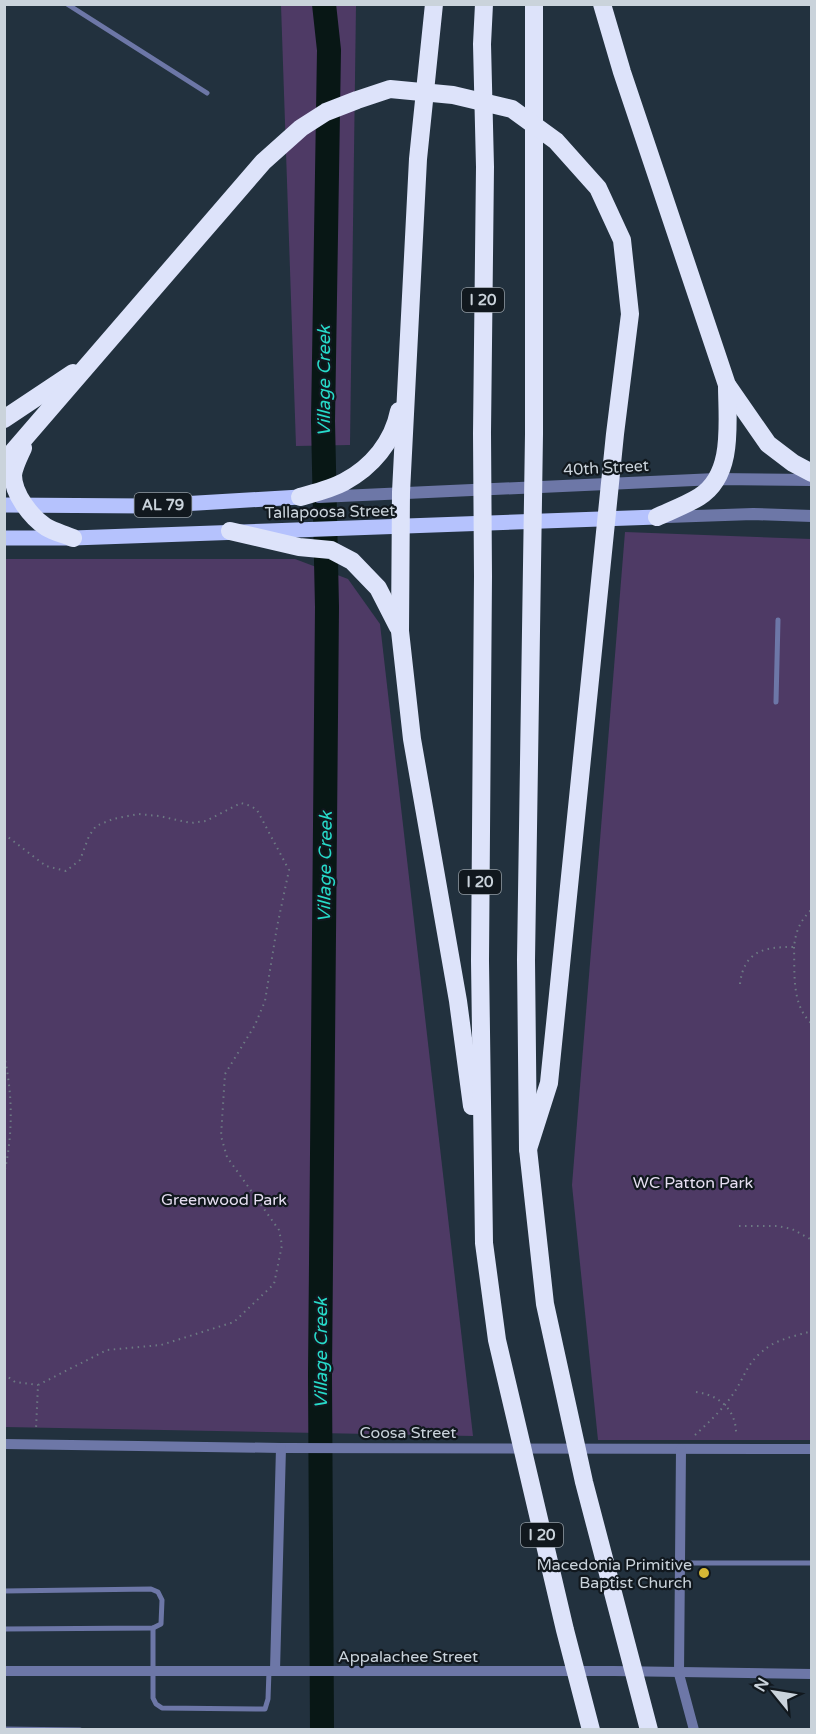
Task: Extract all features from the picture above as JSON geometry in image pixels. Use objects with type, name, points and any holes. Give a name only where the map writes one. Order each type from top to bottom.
[{"type":"highway","points":[[434,4],[418,159],[401,492],[400,631],[412,739],[458,1001],[483,1189]]},
{"type":"highway","name":"I 20","points":[[484,4],[482,44],[485,167],[480,961],[484,1243],[497,1340],[565,1630],[591,1730]]},
{"type":"highway","points":[[534,4],[534,434],[526,960],[528,1149],[545,1304],[564,1397],[649,1730]]},
{"type":"highway","points":[[602,4],[622,72],[727,385],[768,444],[812,473]]},
{"type":"highway","points":[[4,462],[263,162],[301,128],[326,112],[390,89],[453,95],[512,109],[556,141],[598,188],[622,240],[630,314],[615,435],[549,1083],[528,1149]]},
{"type":"highway","points":[[300,497],[344,489],[388,442],[397,423],[409,350]]},
{"type":"highway","points":[[4,419],[97,356]]},
{"type":"highway","points":[[657,517],[701,496],[716,479],[723,466],[728,445],[727,385]]},
{"type":"highway","points":[[32,431],[16,461],[13,476],[17,492],[32,515],[48,528],[73,538]]},
{"type":"highway","points":[[230,531],[300,538],[352,561],[378,588],[400,631]]},
{"type":"main road","name":"Tallapoosa Street","points":[[4,505],[147,506],[300,497]]},
{"type":"main road","name":"Tallapoosa Street","points":[[300,538],[349,528],[657,517]]},
{"type":"main road","name":"AL 79","points":[[4,538],[73,538],[230,531]]},
{"type":"street","name":"40th Street","points":[[401,492],[716,479],[812,480]]},
{"type":"street","name":"Tallapoosa Street","points":[[344,489],[401,492]]},
{"type":"street","points":[[657,517],[753,514],[812,516]]},
{"type":"street","name":"Coosa Street","points":[[4,1444],[812,1449]]},
{"type":"street","points":[[272,1670],[287,1447]]},
{"type":"street","points":[[681,1449],[680,1674],[694,1730]]},
{"type":"street","name":"Appalachee Street","points":[[4,1671],[614,1671],[680,1674],[812,1674]]},
{"type":"lane","points":[[67,4],[76,7],[207,93]]},
{"type":"lane","points":[[776,702],[778,620]]},
{"type":"lane","points":[[680,1563],[812,1563]]},
{"type":"lane","points":[[4,1591],[151,1590],[158,1592],[162,1600],[161,1624],[153,1628],[4,1629]]},
{"type":"lane","points":[[153,1628],[153,1698],[162,1708],[246,1710],[267,1707],[272,1670]]},
{"type":"lane","points":[[4,1729],[80,1730]]},
{"type":"path","points":[[4,834],[46,866],[66,871],[80,860],[96,825],[138,814],[191,823],[206,821],[241,803],[257,810],[289,870],[265,1002],[255,1025],[225,1074],[220,1136],[227,1157],[279,1230],[282,1245],[274,1284],[234,1322],[161,1345],[107,1350],[38,1385],[15,1382],[4,1374]]},
{"type":"path","points":[[812,909],[795,931],[794,947],[795,987],[799,1004],[806,1019],[812,1024]]},
{"type":"path","points":[[740,984],[741,972],[757,951],[770,947],[794,947]]},
{"type":"path","points":[[4,1055],[10,1082],[11,1125],[9,1155],[4,1174]]},
{"type":"path","points":[[739,1226],[777,1226],[792,1229],[812,1240]]},
{"type":"path","points":[[695,1435],[726,1405],[747,1368],[757,1356],[774,1344],[812,1331]]},
{"type":"path","points":[[36,1429],[38,1385]]},
{"type":"path","points":[[696,1392],[706,1393],[726,1405],[737,1425],[736,1435]]},
{"type":"green space","points":[[281,5],[356,5],[350,445],[296,446]]},
{"type":"green space","name":"WC Patton Park","points":[[625,532],[811,539],[811,1440],[598,1440],[572,1185]]},
{"type":"green space","name":"Greenwood Park","points":[[5,559],[295,559],[348,579],[380,624],[473,1436],[5,1427]]},
{"type":"waterway","name":"Village Creek","points":[[322,1730],[320,1374],[327,607],[323,421],[329,50],[324,4]]},
{"type":"place","name":"Macedonia Primitive Baptist Church","points":[[704,1573]]}]
